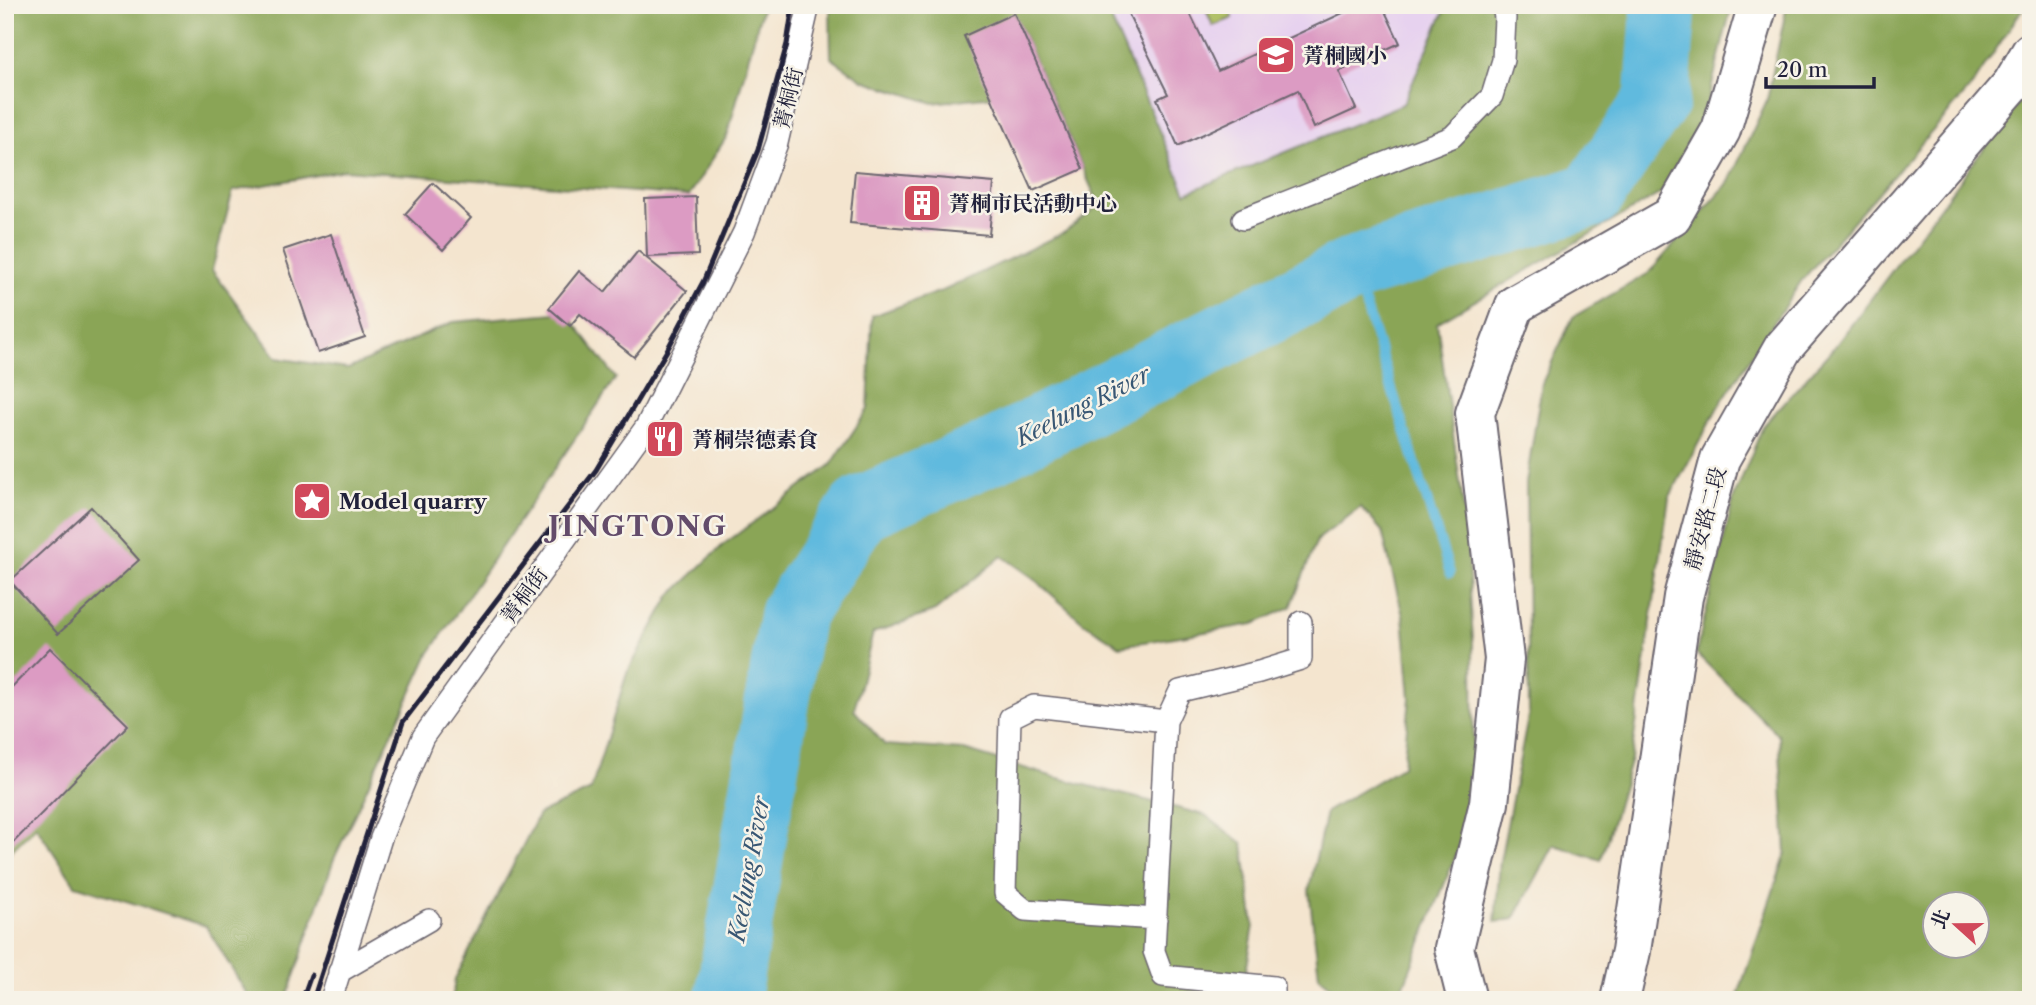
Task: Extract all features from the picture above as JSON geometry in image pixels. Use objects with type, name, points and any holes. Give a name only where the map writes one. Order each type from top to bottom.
[{"type":"street","points":[[1466,1000],[1454,948],[1489,803],[1504,659],[1475,413],[1515,306],[1672,216],[1721,130],[1758,5]]},
{"type":"street","name":"靜安路二段","points":[[1620,1000],[1631,951],[1683,597],[1720,459],[1783,348],[2012,83],[2031,52]]},
{"type":"lane","name":"菁桐街","points":[[331,1000],[381,838],[423,737],[646,427],[744,232],[777,143],[809,5]]},
{"type":"lane","points":[[1243,219],[1452,137],[1492,96],[1503,60],[1503,5]]},
{"type":"lane","points":[[1273,1000],[1274,987],[1163,975],[1154,951],[1166,721],[1180,691],[1259,673],[1301,659],[1301,622]]},
{"type":"lane","points":[[1156,919],[1025,910],[1005,893],[1010,718],[1034,706],[1166,721]]},
{"type":"lane","points":[[340,972],[429,920]]},
{"type":"shaded area","name":"菁桐國小","points":[[1105,5],[1447,5],[1403,104],[1186,194]]},
{"type":"green space","points":[[5,5],[763,5],[727,136],[689,196],[344,170],[233,191],[212,270],[277,358],[348,369],[453,322],[566,312],[616,378],[429,654],[334,859],[286,1000],[250,999],[206,926],[75,885],[36,826],[5,857]]},
{"type":"green space","points":[[830,5],[1105,5],[1186,193],[1403,104],[1447,5],[1732,5],[1705,113],[1661,193],[1437,323],[1466,524],[1473,641],[1474,810],[1398,1000],[1346,1000],[1319,976],[1309,890],[1326,812],[1403,766],[1410,698],[1403,616],[1382,531],[1361,507],[1317,540],[1291,607],[1254,624],[1120,646],[1084,623],[1032,577],[1002,556],[935,611],[873,633],[854,710],[885,745],[964,750],[1054,777],[1205,815],[1243,844],[1254,926],[1241,1000],[452,1000],[455,979],[539,814],[591,790],[627,673],[670,596],[724,544],[831,465],[868,409],[872,316],[947,289],[1065,232],[1099,205],[1014,14],[992,96],[933,103],[863,80],[831,58]]},
{"type":"green space","points":[[1204,5],[1227,5],[1233,18],[1213,26]]},
{"type":"green space","points":[[1787,5],[2025,5],[1972,86],[1802,280],[1718,407],[1669,498],[1631,759],[1601,860],[1554,845],[1514,919],[1495,922],[1500,861],[1529,712],[1526,483],[1542,383],[1573,317],[1649,273],[1729,182],[1767,100]]},
{"type":"green space","points":[[2031,86],[2031,1000],[1731,1000],[1738,995],[1786,853],[1779,736],[1696,653],[1734,497],[1763,426],[1836,345]]},
{"type":"building","points":[[1124,5],[1186,5],[1218,71],[1360,5],[1382,5],[1400,43],[1339,71],[1356,109],[1314,128],[1298,90],[1178,146],[1157,99],[1168,94]]},
{"type":"building","points":[[1014,13],[1083,169],[1033,191],[964,36]]},
{"type":"building","name":"菁桐市民活動中心","points":[[855,171],[994,183],[989,235],[850,223]]},
{"type":"building","points":[[433,183],[471,218],[443,250],[405,214]]},
{"type":"building","points":[[696,197],[698,255],[647,257],[645,199]]},
{"type":"building","points":[[331,234],[365,337],[318,353],[283,250]]},
{"type":"building","points":[[638,251],[687,291],[634,357],[580,314],[570,326],[549,308],[579,271],[605,292]]},
{"type":"building","points":[[91,507],[139,560],[58,634],[10,581]]},
{"type":"building","points":[[50,648],[128,725],[5,851],[5,694]]},
{"type":"waterway","name":"Keelung River","points":[[727,1000],[792,614],[860,509],[998,449],[1354,269],[1592,195],[1657,100],[1664,5]]},
{"type":"waterway","points":[[1354,269],[1450,573]]},
{"type":"railway","points":[[313,1000],[403,722],[596,470],[666,352],[704,280],[758,150],[787,44],[793,5]]},
{"type":"railway","points":[[302,1000],[311,975]]},
{"type":"place","name":"菁桐國小","points":[[1276,55]]},
{"type":"place","name":"菁桐市民活動中心","points":[[922,203]]},
{"type":"place","name":"菁桐崇德素食","points":[[665,439]]},
{"type":"place","name":"Model quarry","points":[[312,501]]},
{"type":"district","name":"JINGTONG","points":[[638,526]]}]
